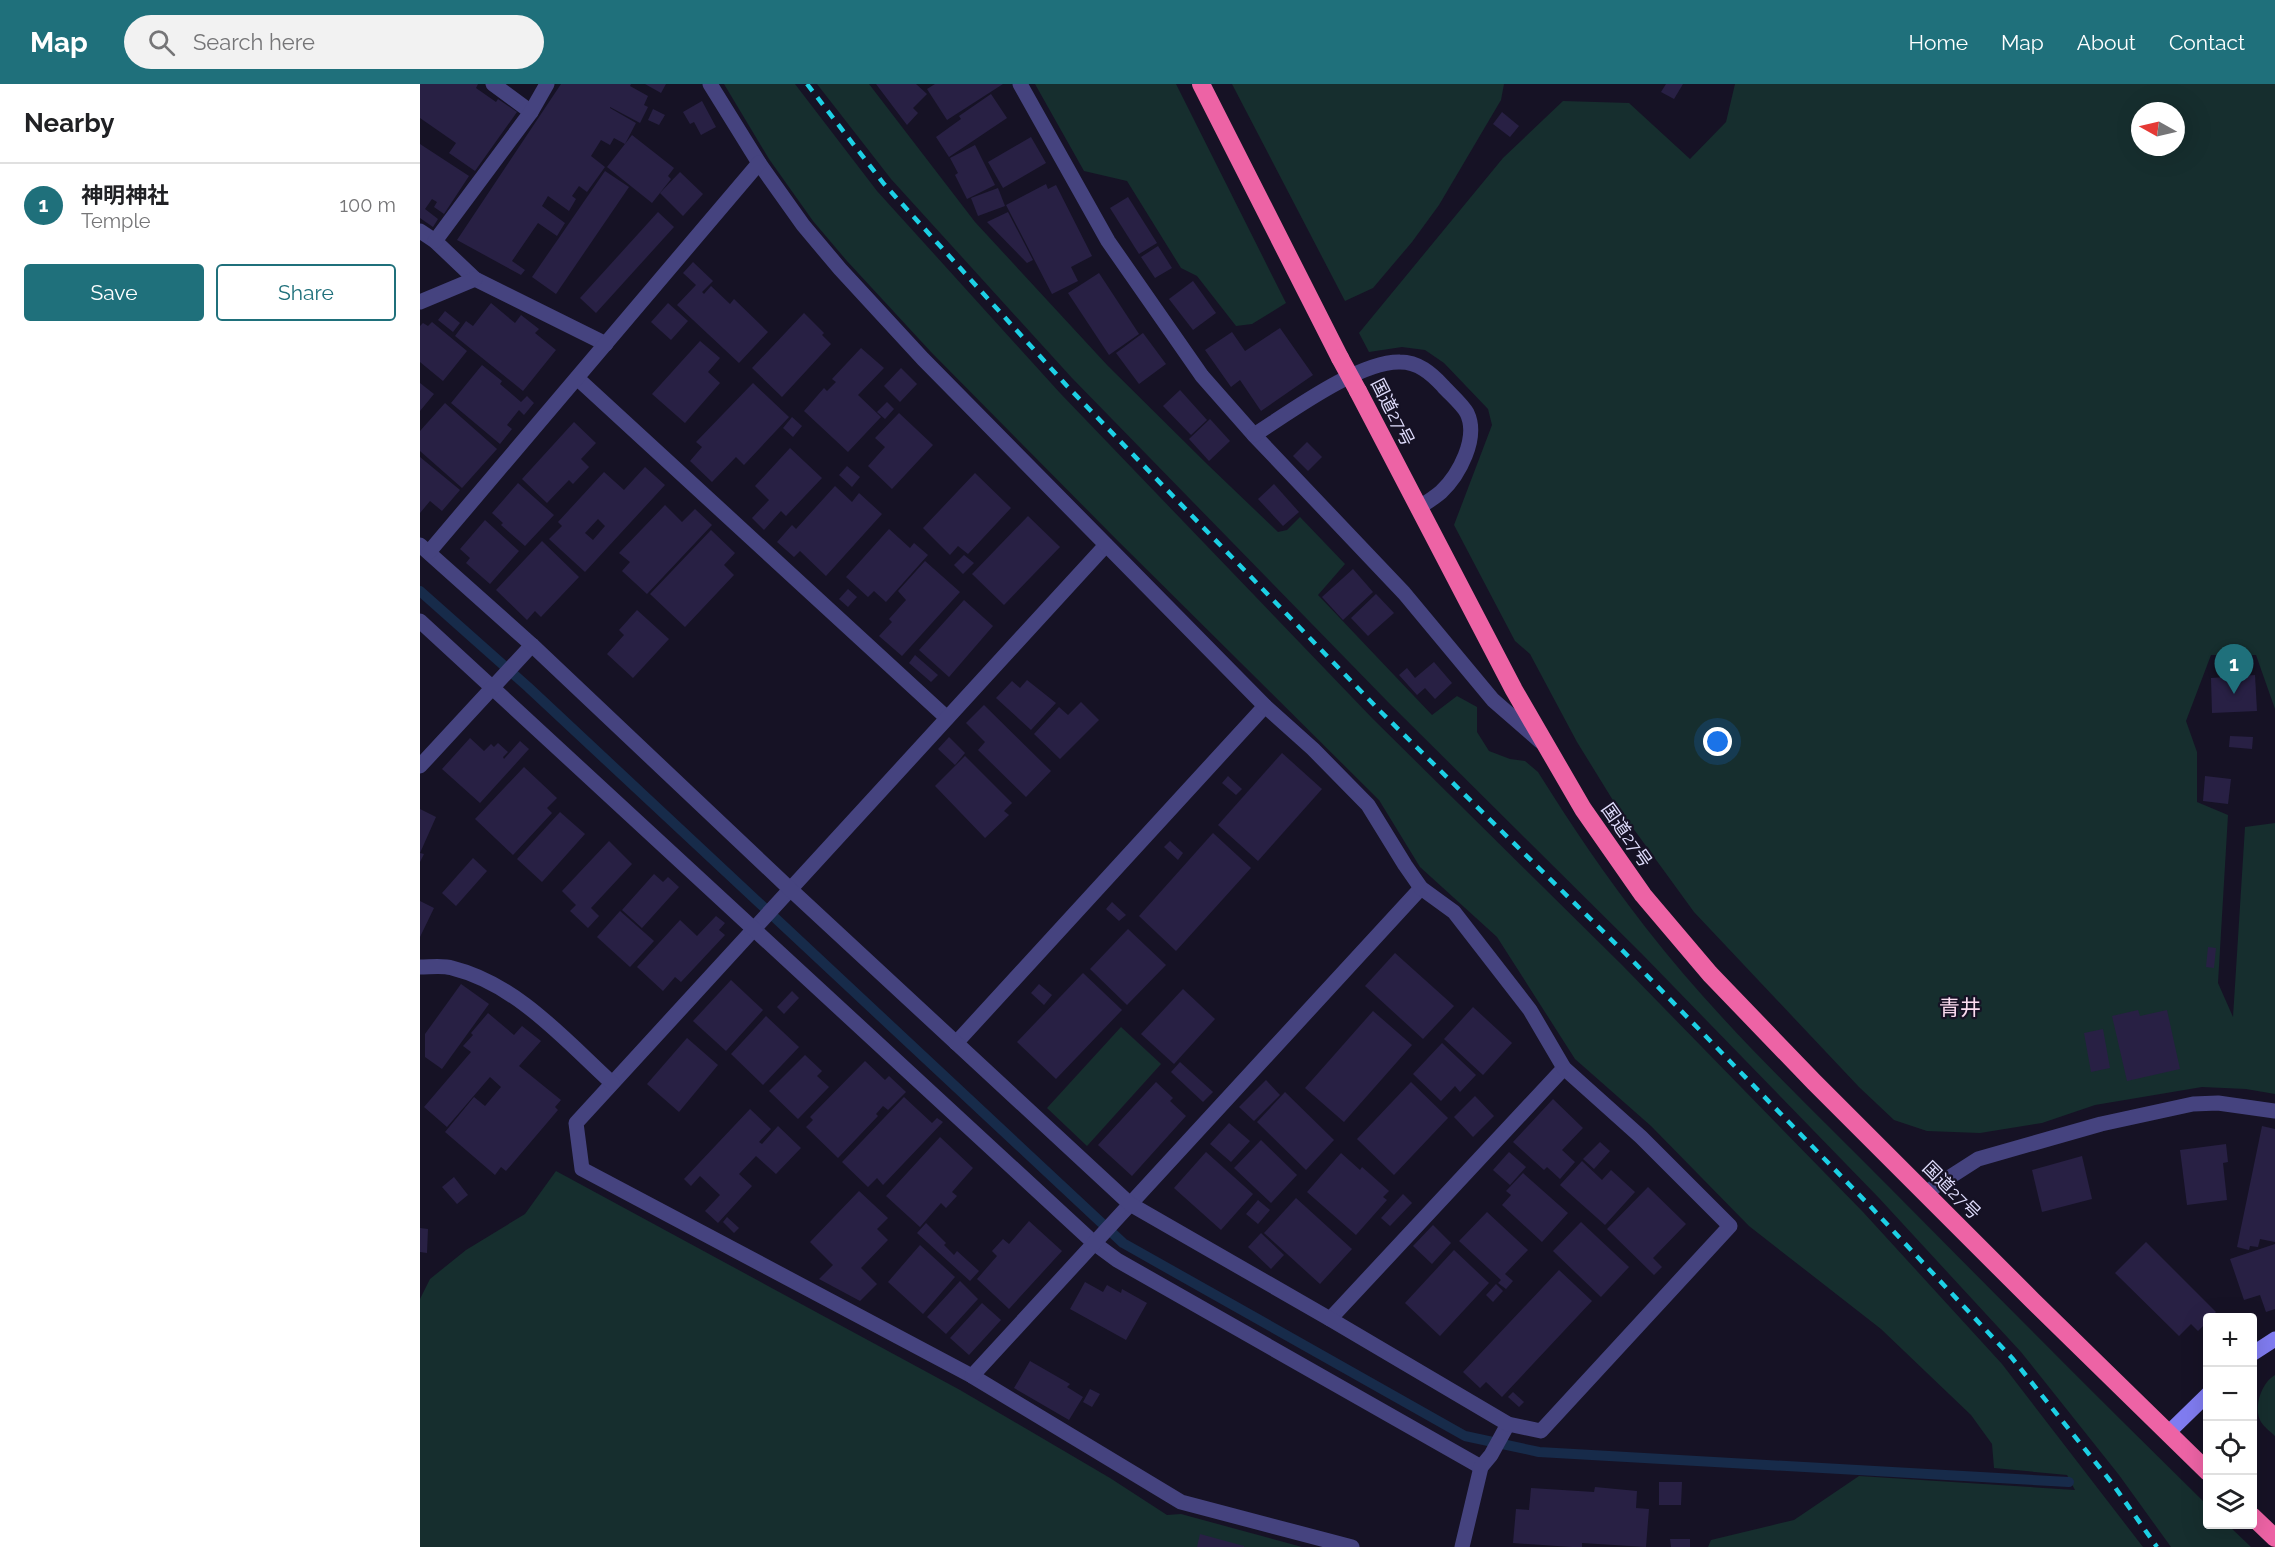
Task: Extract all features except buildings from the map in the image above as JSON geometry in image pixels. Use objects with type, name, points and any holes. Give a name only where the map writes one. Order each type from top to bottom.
[{"type":"highway","name":"国道27号","points":[[1201,84],[1418,508],[1545,744],[1583,809],[1643,895],[1710,975],[1925,1193],[2203,1467]]},
{"type":"highway","points":[[2257,1520],[2275,1538]]},
{"type":"main road","points":[[2257,1351],[2275,1340]]},
{"type":"main road","points":[[2168,1433],[2203,1399]]},
{"type":"street","points":[[493,84],[531,112]]},
{"type":"street","points":[[435,241],[531,112],[548,84]]},
{"type":"street","points":[[710,84],[759,163],[803,225],[862,293],[922,359],[1265,706],[1313,749],[1368,805],[1421,888],[1454,912],[1530,1010],[1564,1068],[1641,1137],[1730,1226],[1541,1431],[1505,1430],[1330,1319],[1130,1204],[790,889],[532,645],[425,548],[577,378],[759,163]]},
{"type":"street","points":[[1020,84],[1108,242],[1202,376],[1254,435],[1404,593],[1493,700],[1545,744]]},
{"type":"street","points":[[420,231],[435,241],[475,279],[606,344]]},
{"type":"street","points":[[420,302],[475,279]]},
{"type":"street","points":[[1254,435],[1328,389],[1376,365],[1401,362],[1418,365],[1438,380],[1467,412],[1470,427],[1469,446],[1454,478],[1418,508]]},
{"type":"street","points":[[577,378],[947,718]]},
{"type":"street","points":[[1106,545],[576,1123],[582,1169],[972,1376],[1181,1502],[1352,1547]]},
{"type":"street","points":[[420,621],[497,682],[1098,1239],[1117,1260],[1486,1461]]},
{"type":"street","points":[[420,766],[532,645]]},
{"type":"street","points":[[956,1043],[1265,706]]},
{"type":"street","points":[[972,1376],[1421,888]]},
{"type":"street","points":[[420,968],[450,967],[478,977],[511,994],[539,1016],[612,1083]]},
{"type":"street","points":[[1330,1319],[1564,1068]]},
{"type":"street","points":[[1925,1193],[1978,1159],[2101,1124],[2193,1104],[2218,1103],[2275,1111]]},
{"type":"street","points":[[1462,1547],[1486,1461],[1505,1430]]},
{"type":"green space","points":[[724,84],[795,84],[877,191],[1060,393],[1373,719],[1622,965],[1863,1212],[2002,1364],[2143,1547],[1708,1547],[1711,1540],[1794,1520],[1859,1476],[2075,1490],[2067,1475],[1994,1468],[1992,1444],[1971,1415],[1881,1329],[1749,1226],[1651,1126],[1575,1059],[1497,937],[1420,867],[1379,800],[931,352],[847,261],[813,221],[769,159]]},
{"type":"green space","points":[[817,84],[869,84],[975,222],[1108,366],[1278,532],[1287,530],[1300,517],[1345,564],[1318,595],[1432,715],[1457,696],[1477,707],[1477,732],[1489,751],[1510,759],[1525,761],[1538,772],[1563,812],[1632,909],[1703,997],[1796,1095],[2203,1501],[2203,1529],[2232,1529],[2251,1547],[2171,1547],[2119,1475],[2021,1352],[1879,1198],[1641,953],[1388,702],[1072,378],[891,179]]},
{"type":"green space","points":[[1035,84],[1176,84],[1286,303],[1252,324],[1236,326],[1197,276],[1181,268],[1127,181],[1084,171]]},
{"type":"green space","points":[[1232,84],[1504,84],[1501,100],[1439,205],[1412,242],[1373,288],[1345,301]]},
{"type":"green space","points":[[1735,84],[2275,84],[2275,709],[2256,655],[2211,655],[2186,721],[2197,752],[2197,802],[2228,815],[2218,983],[2233,1017],[2245,827],[2275,823],[2275,1094],[2246,1089],[2202,1087],[2095,1105],[2042,1123],[1980,1133],[1927,1131],[1894,1120],[1859,1087],[1694,912],[1614,802],[1577,742],[1530,654],[1515,641],[1454,525],[1492,425],[1488,409],[1444,363],[1425,350],[1402,347],[1369,352],[1359,333],[1503,158],[1563,101],[1629,103],[1690,159],[1726,122]]},
{"type":"green space","points":[[1121,1027],[1161,1064],[1087,1146],[1047,1108]]},
{"type":"green space","points":[[556,1171],[960,1390],[1110,1478],[1167,1515],[1181,1514],[1302,1547],[420,1547],[420,1299],[430,1279],[466,1250],[525,1214]]},
{"type":"green space","points":[[2275,1375],[2275,1436],[2261,1422],[2258,1403],[2262,1390]]},
{"type":"waterway","points":[[420,591],[528,687],[1123,1243],[1465,1436],[1539,1452],[2069,1482]]},
{"type":"railway","points":[[807,84],[884,184],[1067,386],[1381,712],[1631,959],[1870,1206],[2012,1358],[2112,1483],[2157,1547]]},
{"type":"place","name":"神明神社","points":[[2234,694]]},
{"type":"district","name":"青井","points":[[1960,1007]]}]
